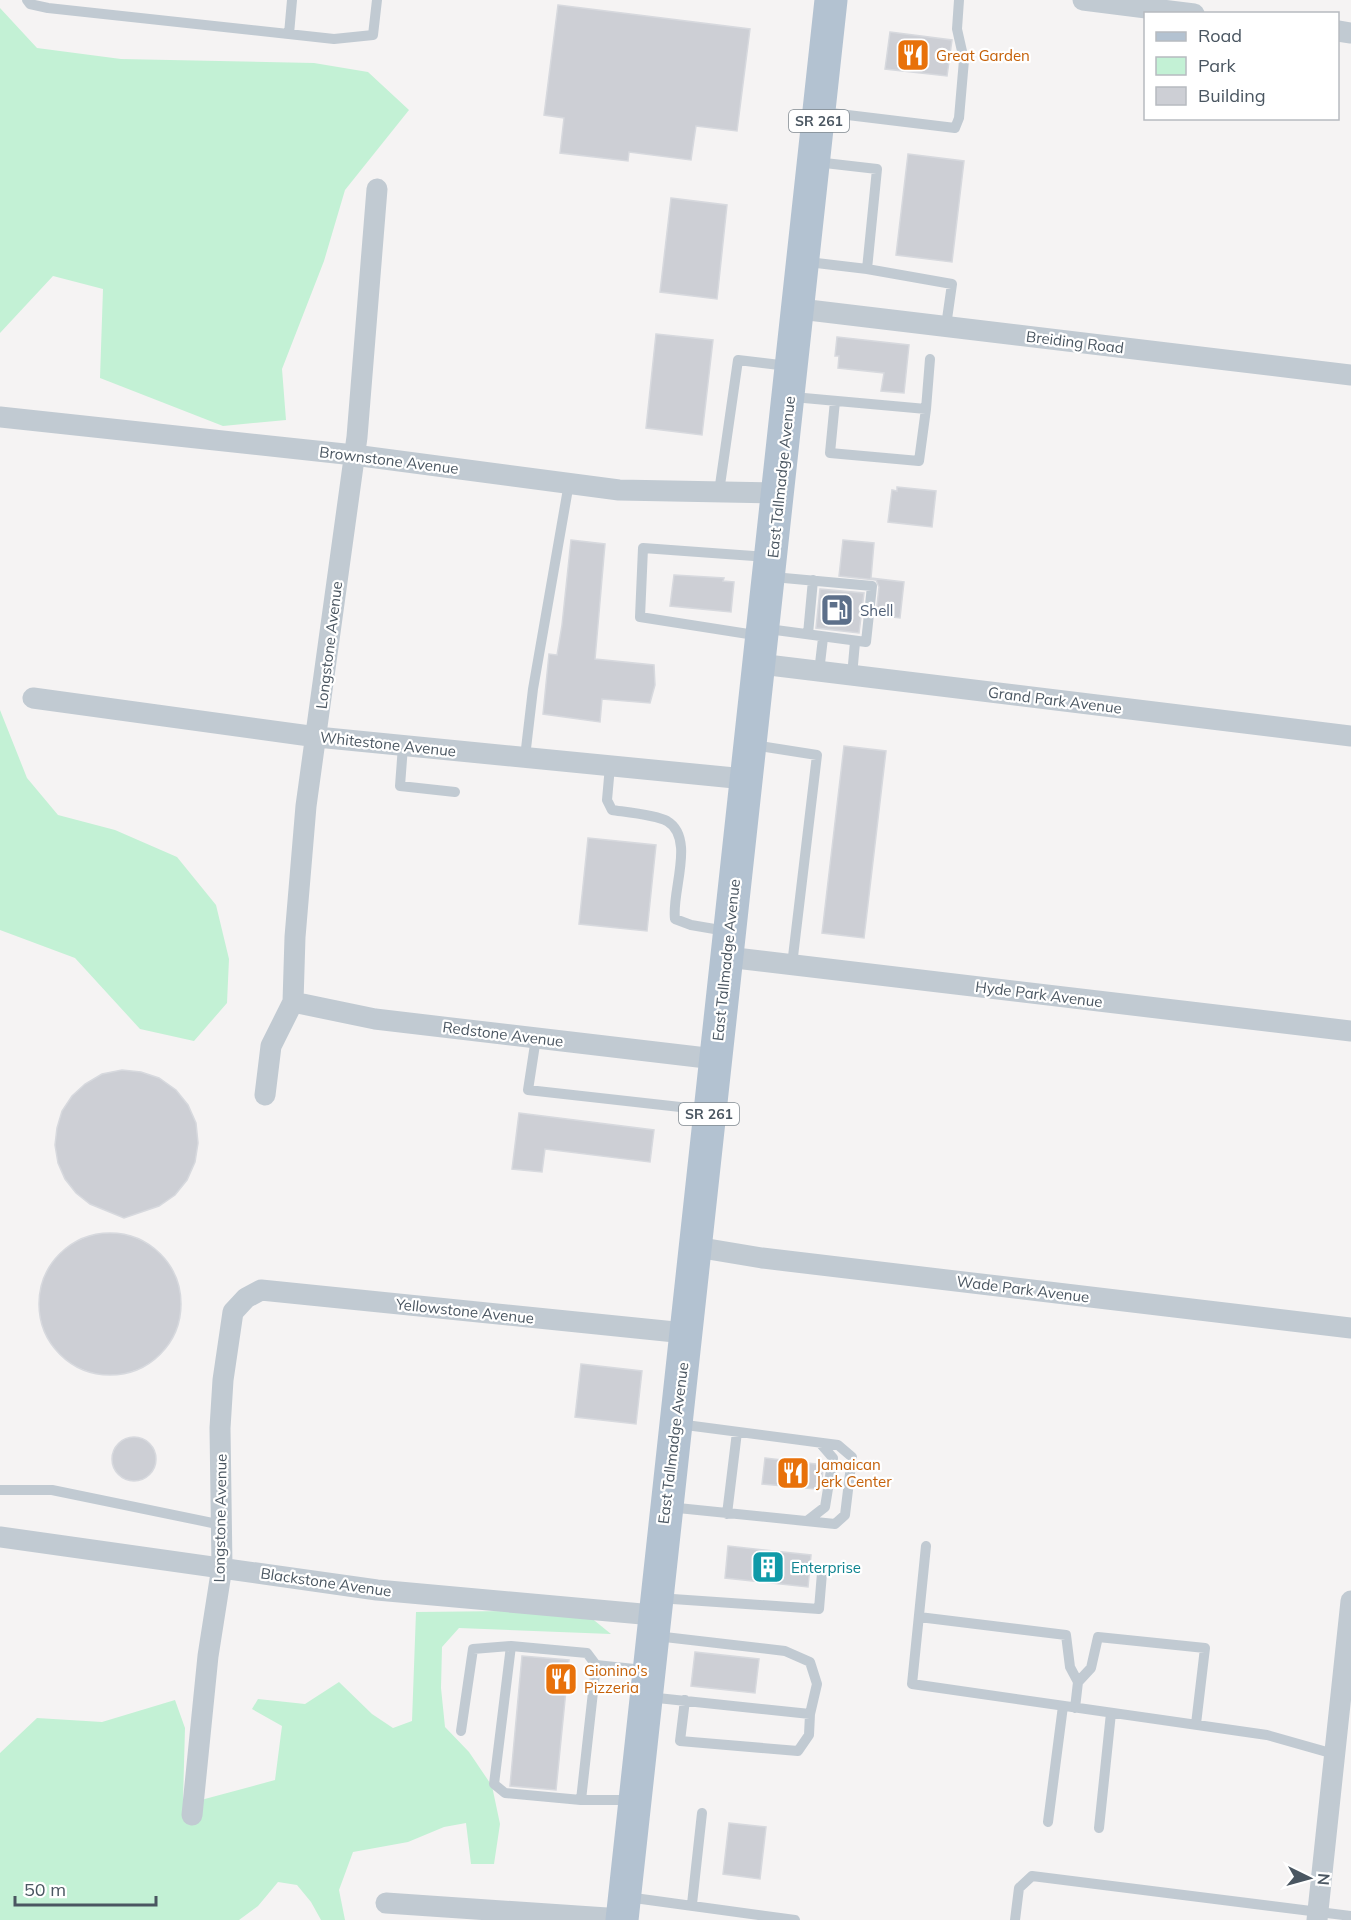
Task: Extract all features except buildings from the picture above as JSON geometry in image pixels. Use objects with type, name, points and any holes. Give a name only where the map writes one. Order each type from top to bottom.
[{"type":"main road","name":"East Tallmadge Avenue","points":[[623,1912],[652,1616],[696,1247],[745,779],[780,493],[831,0]]},
{"type":"street","points":[[1083,0],[1178,12]]},
{"type":"street","name":"Longstone Avenue","points":[[265,1095],[271,1046],[293,1002],[295,937],[306,806],[354,455],[378,189]]},
{"type":"street","name":"Breiding Road","points":[[800,309],[1351,375]]},
{"type":"street","name":"Brownstone Avenue","points":[[0,417],[354,455],[619,490],[780,493]]},
{"type":"street","name":"Grand Park Avenue","points":[[763,643],[819,672],[1351,736]]},
{"type":"street","name":"Whitestone Avenue","points":[[33,698],[317,737],[745,779]]},
{"type":"street","name":"Hyde Park Avenue","points":[[728,944],[792,965],[1351,1031]]},
{"type":"street","name":"Redstone Avenue","points":[[293,1002],[375,1019],[715,1059]]},
{"type":"street","name":"Wade Park Avenue","points":[[696,1247],[762,1258],[1351,1328]]},
{"type":"street","name":"Yellowstone Avenue","points":[[246,1299],[261,1290],[685,1333]]},
{"type":"street","name":"Longstone Avenue","points":[[192,1815],[208,1656],[222,1567],[220,1428],[223,1380],[233,1312],[246,1299]]},
{"type":"street","name":"Blackstone Avenue","points":[[0,1537],[377,1590],[652,1616]]},
{"type":"street","points":[[1317,1916],[1343,1755],[1351,1601]]},
{"type":"street","points":[[386,1903],[422,1913],[573,1918],[623,1912]]},
{"type":"lane","points":[[27,0],[30,4],[48,8],[334,39],[373,35],[376,0]]},
{"type":"lane","points":[[288,34],[292,0]]},
{"type":"lane","points":[[820,112],[954,128],[959,118],[964,60],[957,29],[959,0]]},
{"type":"lane","points":[[814,162],[878,169],[867,269]]},
{"type":"lane","points":[[804,262],[867,269],[952,284],[946,326]]},
{"type":"lane","points":[[835,401],[830,453],[919,461],[930,359]]},
{"type":"lane","points":[[719,492],[738,360],[835,401],[926,409]]},
{"type":"lane","points":[[525,757],[533,690],[569,483]]},
{"type":"lane","points":[[643,548],[771,567],[839,586],[872,586],[866,642],[808,634],[763,643],[640,617],[643,548]]},
{"type":"lane","points":[[808,634],[813,580]]},
{"type":"lane","points":[[819,672],[830,636]]},
{"type":"lane","points":[[852,676],[855,642]]},
{"type":"lane","points":[[750,745],[817,755],[792,965]]},
{"type":"lane","points":[[403,746],[400,786],[455,792]]},
{"type":"lane","points":[[610,766],[607,800],[612,810],[666,820],[676,829],[681,846],[675,919],[728,944]]},
{"type":"lane","points":[[536,1038],[528,1090],[710,1111]]},
{"type":"lane","points":[[665,1506],[835,1524],[845,1515],[852,1457],[838,1445],[675,1424]]},
{"type":"lane","points":[[727,1514],[737,1432]]},
{"type":"lane","points":[[807,1521],[825,1507],[829,1496],[834,1458],[820,1443]]},
{"type":"lane","points":[[0,1490],[52,1490],[222,1525]]},
{"type":"lane","points":[[926,1546],[912,1684],[1267,1735],[1343,1755]]},
{"type":"lane","points":[[652,1616],[819,1610],[822,1574]]},
{"type":"lane","points":[[652,1616],[784,1651],[810,1662],[817,1684],[810,1714],[810,1735],[798,1751],[680,1741],[685,1700]]},
{"type":"lane","points":[[919,1617],[1066,1635],[1070,1666],[1078,1682],[1075,1708]]},
{"type":"lane","points":[[1078,1682],[1091,1668],[1098,1637],[1205,1648],[1196,1724]]},
{"type":"lane","points":[[461,1731],[473,1649],[511,1646],[587,1653],[596,1665],[685,1700],[810,1714]]},
{"type":"lane","points":[[511,1646],[494,1784],[506,1793],[581,1800],[634,1800]]},
{"type":"lane","points":[[581,1800],[596,1665]]},
{"type":"lane","points":[[1048,1822],[1063,1706]]},
{"type":"lane","points":[[1099,1828],[1111,1713]]},
{"type":"lane","points":[[692,1904],[702,1813]]},
{"type":"lane","points":[[1015,1920],[1019,1888],[1032,1876],[1317,1916],[1351,1917]]},
{"type":"lane","points":[[623,1912],[692,1904],[795,1920]]},
{"type":"green space","points":[[0,8],[37,48],[121,59],[314,63],[368,72],[409,110],[345,190],[324,261],[282,369],[286,420],[223,426],[100,378],[103,289],[53,276],[0,333]]},
{"type":"green space","points":[[0,710],[27,778],[58,815],[115,830],[177,857],[216,905],[229,959],[227,1003],[194,1041],[140,1029],[75,958],[0,930]]},
{"type":"green space","points":[[416,1612],[584,1612],[611,1634],[459,1628],[442,1647],[441,1688],[445,1727],[469,1752],[492,1786],[500,1824],[494,1864],[471,1864],[466,1823],[444,1827],[408,1842],[353,1852],[339,1890],[345,1920],[321,1920],[311,1902],[297,1885],[278,1882],[258,1906],[239,1920],[0,1920],[0,1753],[37,1718],[102,1722],[175,1700],[185,1728],[183,1801],[201,1800],[275,1780],[282,1726],[252,1709],[258,1699],[305,1704],[339,1682],[372,1714],[393,1728],[412,1721]]},
{"type":"place","name":"Great Garden","points":[[913,55]]},
{"type":"place","name":"Shell","points":[[837,610]]},
{"type":"place","name":"Jamaican Jerk Center","points":[[793,1473]]},
{"type":"place","name":"Enterprise","points":[[768,1567]]},
{"type":"place","name":"Gionino's Pizzeria","points":[[561,1679]]}]
